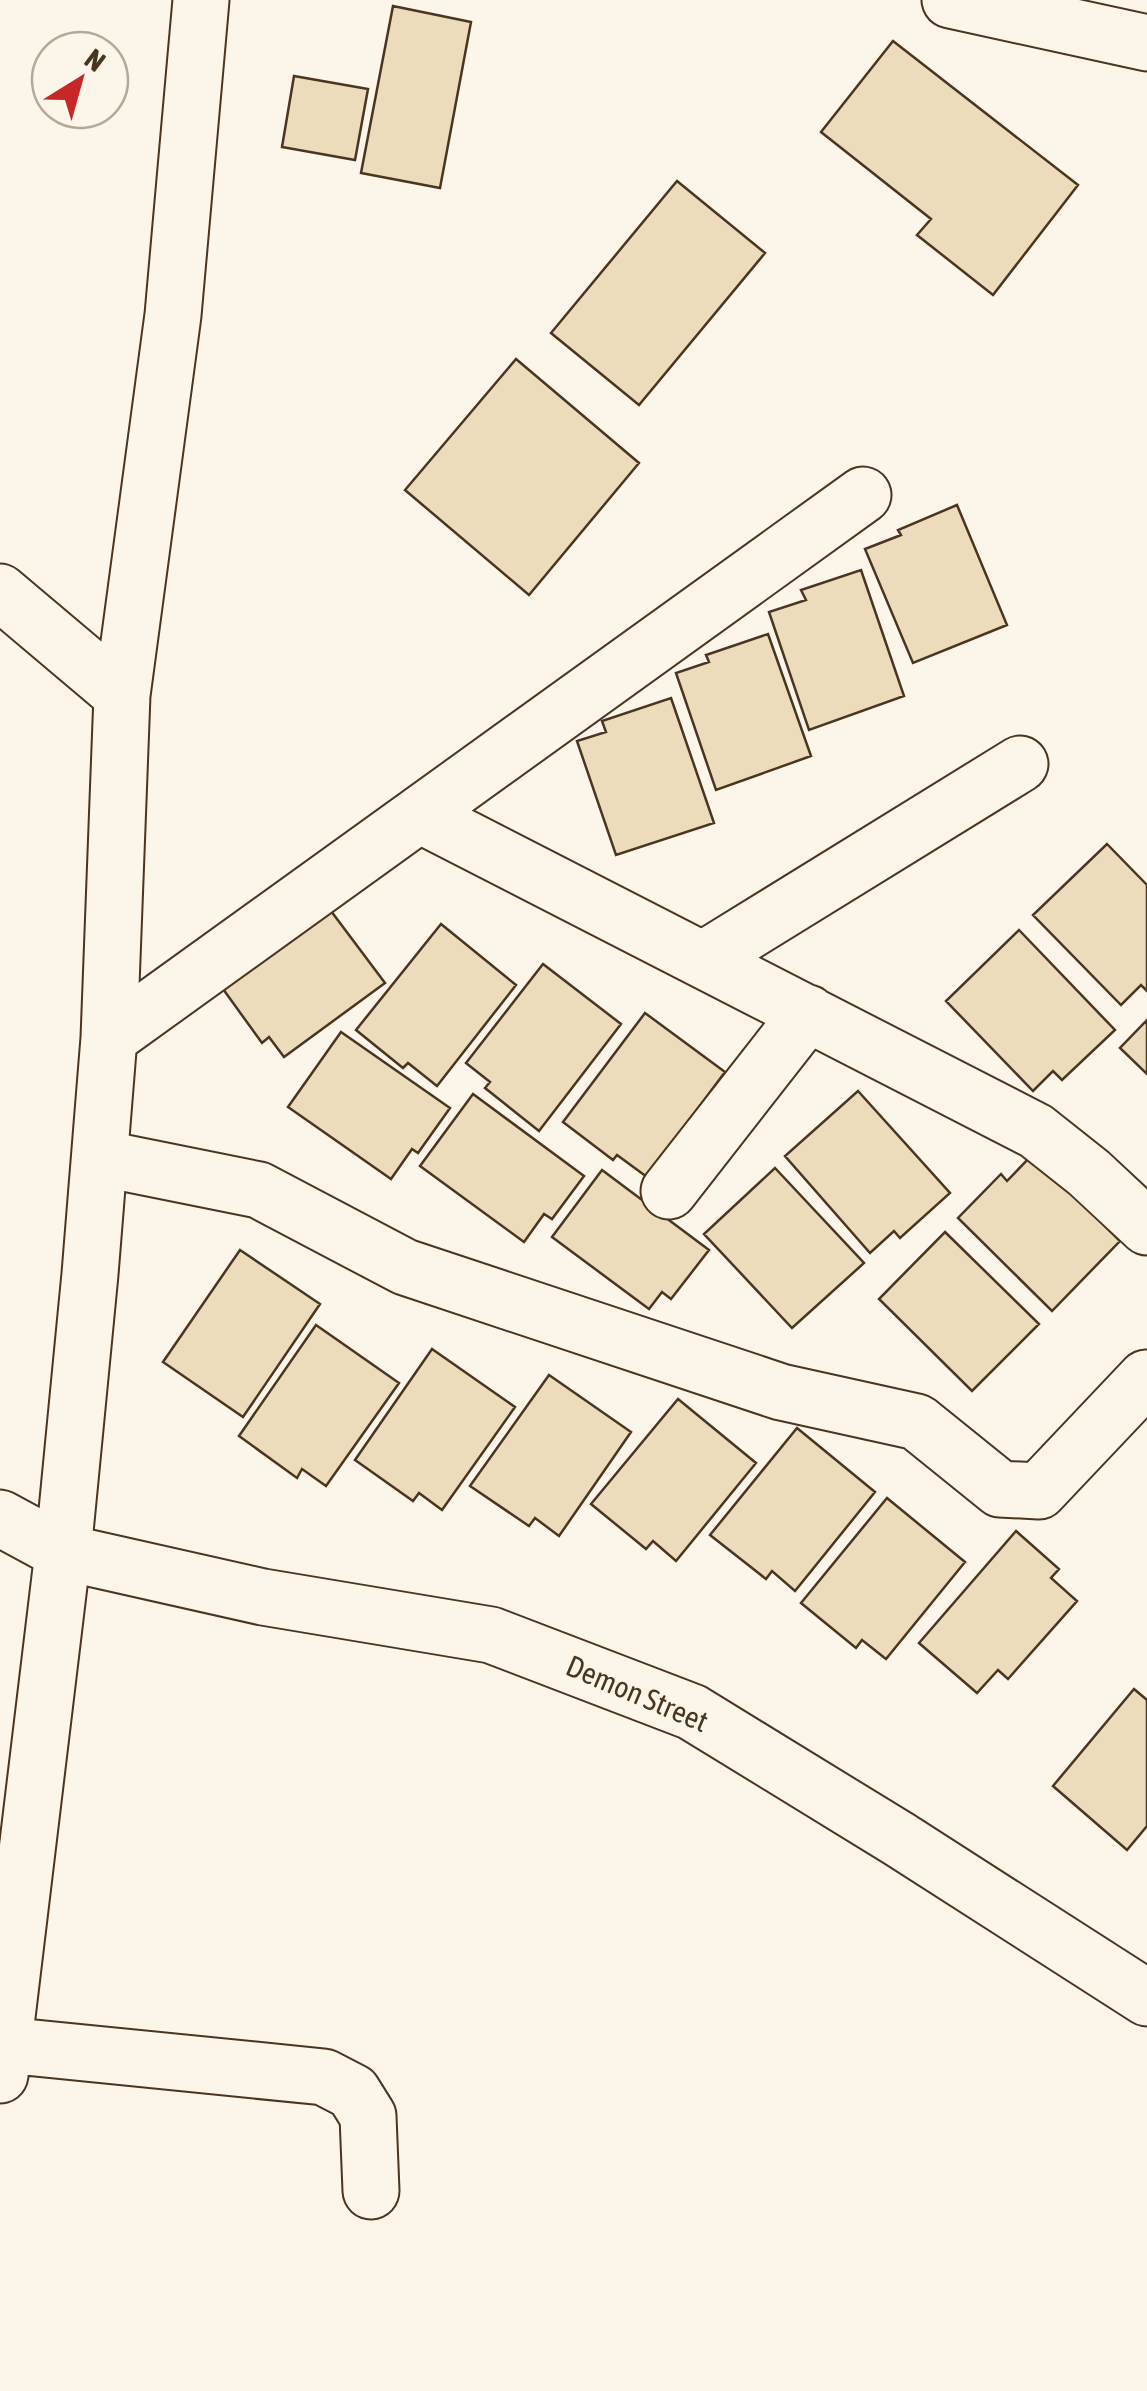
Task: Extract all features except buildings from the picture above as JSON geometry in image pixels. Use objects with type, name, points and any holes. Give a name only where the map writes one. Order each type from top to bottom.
[{"type":"street","points":[[200,0],[173,315],[122,695],[109,1038],[100,1158],[63,1552],[12,1862],[3,2060],[324,2077],[353,2092],[368,2116],[370,2192]]},
{"type":"street","points":[[950,0],[1147,43]]},
{"type":"street","points":[[109,1038],[864,494]]},
{"type":"street","points":[[0,592],[122,695]]},
{"type":"street","points":[[704,959],[1020,764]]},
{"type":"street","points":[[420,814],[1036,1130],[1147,1227]]},
{"type":"street","points":[[669,1191],[808,1013]]},
{"type":"street","points":[[100,1158],[260,1190],[405,1267],[782,1392],[917,1422],[1000,1489],[1040,1492],[1146,1378]]},
{"type":"street","name":"Demon Street","points":[[0,1518],[63,1552],[263,1597],[491,1635],[692,1712],[1147,1998]]}]
